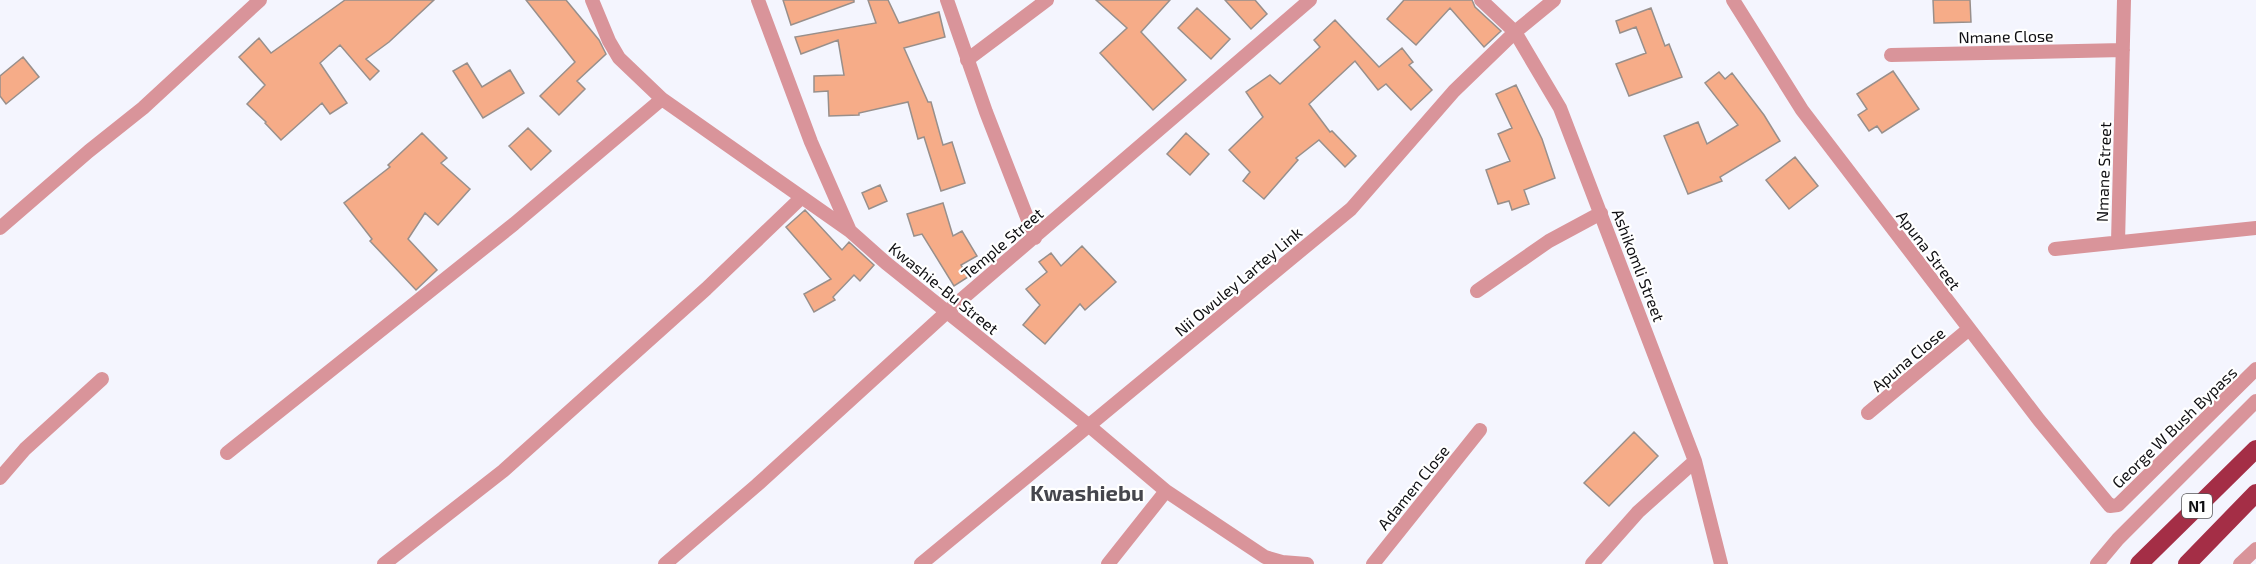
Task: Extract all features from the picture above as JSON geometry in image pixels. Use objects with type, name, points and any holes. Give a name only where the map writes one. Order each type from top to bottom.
[{"type":"highway","name":"N1","points":[[2139,564],[2256,449]]},
{"type":"highway","name":"N1","points":[[2187,564],[2256,493]]},
{"type":"street","points":[[0,228],[143,108],[260,0]]},
{"type":"street","name":"Kwashie-Bu Street","points":[[592,0],[609,41],[619,58],[662,99],[850,231],[886,263],[948,311],[1166,491],[1265,557],[1282,562],[1307,564]]},
{"type":"street","points":[[758,0],[811,142],[850,231]]},
{"type":"street","points":[[947,0],[967,60],[1035,238]]},
{"type":"street","points":[[967,60],[1047,0]]},
{"type":"street","name":"Temple Street","points":[[665,564],[948,311],[1310,0]]},
{"type":"street","name":"Ashikomli Street","points":[[1481,0],[1515,32],[1560,108],[1695,461],[1721,564]]},
{"type":"street","name":"Nii Owuley Lartey Link","points":[[921,564],[1352,209],[1454,91],[1515,32],[1554,0]]},
{"type":"street","name":"Apuna Street","points":[[1733,0],[1802,110],[2046,428],[2110,506],[2114,506]]},
{"type":"street","name":"Nmane Street","points":[[2124,0],[2118,242],[2256,228]]},
{"type":"street","name":"Nmane Close","points":[[1891,55],[2123,50]]},
{"type":"street","points":[[227,453],[514,224],[662,99]]},
{"type":"street","points":[[384,564],[503,471],[706,289],[801,198]]},
{"type":"street","points":[[1477,291],[1549,241],[1601,213]]},
{"type":"street","points":[[2055,249],[2118,242]]},
{"type":"street","name":"Apuna Close","points":[[1868,413],[1969,329]]},
{"type":"street","name":"George W Bush Bypass","points":[[2114,506],[2118,505],[2256,369]]},
{"type":"street","points":[[0,478],[26,449],[102,379]]},
{"type":"street","points":[[2097,564],[2118,539],[2256,401]]},
{"type":"street","name":"Adamen Close","points":[[1372,564],[1480,430]]},
{"type":"street","points":[[1592,564],[1638,512],[1695,461]]},
{"type":"street","points":[[1108,564],[1166,491]]},
{"type":"street","points":[[2240,564],[2256,549]]},
{"type":"building","points":[[345,0],[434,0],[389,42],[366,59],[379,71],[370,80],[340,45],[320,63],[347,103],[330,114],[322,103],[281,140],[247,104],[265,85],[239,57],[259,38],[271,53]]},
{"type":"building","points":[[526,0],[566,0],[599,40],[606,54],[577,81],[585,89],[559,115],[540,96],[575,62]]},
{"type":"building","points":[[783,0],[854,0],[854,2],[791,25]]},
{"type":"building","points":[[868,0],[888,0],[899,23],[939,12],[945,37],[904,48],[928,102],[931,102],[943,145],[952,142],[965,183],[941,191],[924,137],[918,139],[908,102],[859,113],[859,115],[829,116],[828,91],[814,92],[814,76],[844,75],[838,40],[801,54],[795,37],[876,23]]},
{"type":"building","points":[[1096,0],[1170,0],[1141,32],[1186,80],[1153,110],[1100,53],[1127,28]]},
{"type":"building","points":[[1225,0],[1255,0],[1267,14],[1251,29]]},
{"type":"building","points":[[1404,0],[1472,0],[1475,7],[1501,31],[1484,47],[1450,8],[1416,45],[1387,19]]},
{"type":"building","points":[[1933,0],[1970,0],[1971,22],[1934,23]]},
{"type":"building","points":[[1197,8],[1230,39],[1211,59],[1178,28]]},
{"type":"building","points":[[1651,8],[1665,46],[1669,44],[1682,77],[1629,96],[1616,64],[1646,53],[1636,27],[1620,33],[1616,21]]},
{"type":"building","points":[[1335,20],[1379,67],[1402,48],[1413,62],[1409,65],[1432,90],[1411,110],[1386,84],[1378,90],[1355,61],[1309,104],[1330,132],[1332,131],[1356,156],[1345,167],[1319,140],[1296,158],[1298,160],[1264,199],[1243,181],[1250,172],[1229,150],[1263,117],[1246,92],[1270,75],[1280,84],[1320,47],[1314,40]]},
{"type":"building","points":[[23,57],[39,77],[6,104],[0,96],[0,76]]},
{"type":"building","points":[[467,63],[482,87],[510,70],[524,93],[483,118],[453,71]]},
{"type":"building","points":[[1893,71],[1919,109],[1882,133],[1877,126],[1869,131],[1858,115],[1867,109],[1857,94]]},
{"type":"building","points":[[1719,72],[1725,79],[1732,73],[1764,115],[1780,141],[1720,177],[1722,181],[1688,194],[1664,136],[1698,122],[1707,144],[1738,125],[1705,83]]},
{"type":"building","points":[[1516,85],[1542,139],[1555,178],[1524,190],[1529,204],[1512,210],[1509,201],[1498,204],[1486,170],[1510,161],[1498,134],[1512,128],[1496,94]]},
{"type":"building","points":[[528,128],[551,151],[531,170],[509,146]]},
{"type":"building","points":[[422,133],[447,158],[441,163],[470,189],[438,225],[425,213],[408,239],[437,270],[416,290],[370,241],[372,239],[344,203],[390,167],[388,165]]},
{"type":"building","points":[[1186,133],[1209,154],[1190,175],[1167,154]]},
{"type":"building","points":[[1795,157],[1818,186],[1789,209],[1766,180]]},
{"type":"building","points":[[880,185],[887,201],[869,209],[862,193]]},
{"type":"building","points":[[943,203],[953,236],[962,231],[977,256],[961,265],[968,277],[954,286],[922,234],[914,236],[907,214]]},
{"type":"building","points":[[805,210],[842,250],[849,242],[874,265],[860,281],[854,275],[833,297],[835,300],[814,312],[804,294],[831,279],[786,227]]},
{"type":"building","points":[[1082,246],[1116,282],[1085,310],[1080,304],[1045,344],[1023,325],[1040,305],[1026,289],[1047,272],[1039,262],[1051,253],[1061,266]]},
{"type":"building","points":[[1634,432],[1658,456],[1609,506],[1584,483]]},
{"type":"district","name":"Kwashiebu","points":[[1087,492]]}]
